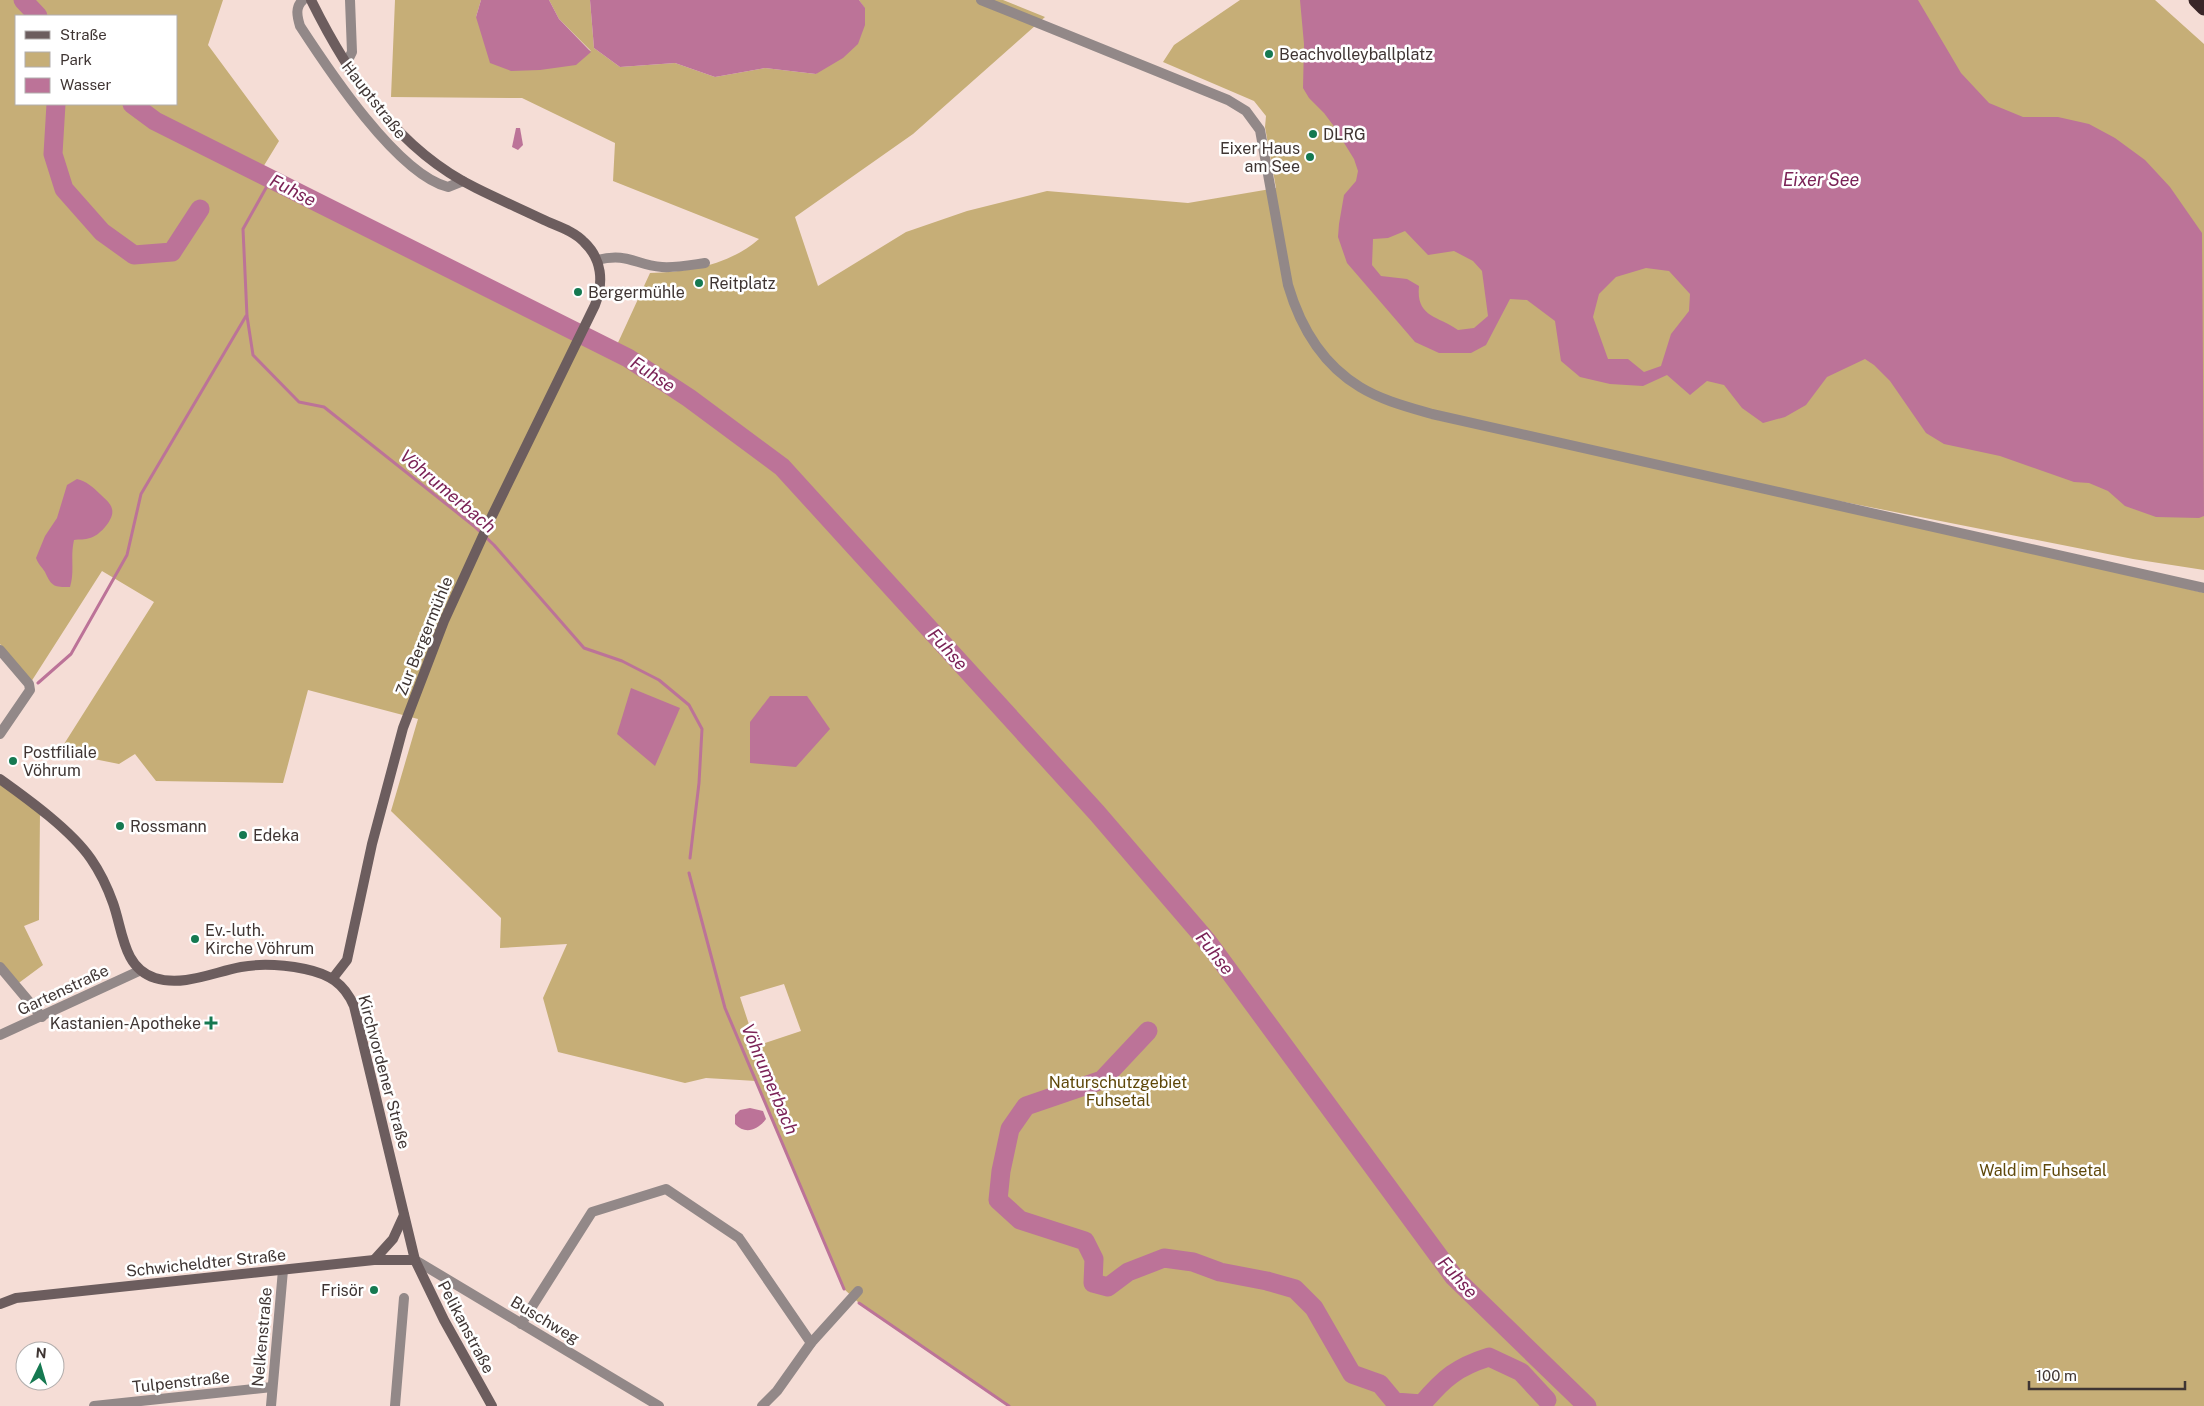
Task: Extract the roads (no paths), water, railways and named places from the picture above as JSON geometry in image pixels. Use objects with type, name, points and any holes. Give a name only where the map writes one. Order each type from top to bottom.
[{"type":"highway","points":[[2196,0],[2204,8]]},
{"type":"street","name":"Hauptstraße","points":[[303,0],[298,4],[297,14],[300,26],[354,103],[393,149],[433,181],[448,187],[463,181]]},
{"type":"street","name":"Hauptstraße","points":[[311,0],[346,64],[369,96],[411,143],[444,170],[463,181],[583,240],[597,260],[600,288],[588,320]]},
{"type":"street","name":"Hauptstraße","points":[[346,64],[352,52],[350,0]]},
{"type":"street","points":[[981,0],[1198,87],[1246,111],[1260,130],[1288,285],[1295,308],[1306,331],[1319,350],[1360,387],[1389,400],[1432,414],[2204,588]]},
{"type":"street","points":[[597,260],[613,256],[624,257],[662,267],[705,263]]},
{"type":"street","name":"Zur Bergermühle","points":[[333,978],[347,960],[372,844],[404,728],[444,621],[492,516],[588,320]]},
{"type":"street","points":[[0,650],[28,684],[30,690],[0,734]]},
{"type":"street","points":[[0,779],[24,796],[91,859],[113,904],[130,958],[139,971]]},
{"type":"street","name":"Kirchvordener Straße","points":[[139,971],[170,981],[191,979],[243,967],[269,965],[309,970],[333,978],[348,992],[354,1006],[416,1260]]},
{"type":"street","points":[[0,967],[42,1016]]},
{"type":"street","name":"Gartenstraße","points":[[0,1035],[139,971]]},
{"type":"street","points":[[521,1324],[592,1212],[666,1190],[739,1238],[811,1343]]},
{"type":"street","points":[[374,1260],[393,1239],[404,1215]]},
{"type":"street","name":"Schwicheldter Straße","points":[[0,1304],[16,1298],[374,1260],[416,1260]]},
{"type":"street","name":"Buschweg","points":[[416,1260],[660,1406]]},
{"type":"street","name":"Pelikanstraße","points":[[416,1260],[444,1320],[492,1406]]},
{"type":"street","name":"Nelkenstraße","points":[[271,1406],[283,1270]]},
{"type":"street","points":[[762,1406],[777,1391],[811,1343],[858,1291]]},
{"type":"street","points":[[395,1406],[404,1298]]},
{"type":"street","name":"Tulpenstraße","points":[[94,1406],[272,1387]]},
{"type":"water","points":[[481,0],[549,0],[559,19],[591,52],[576,65],[540,70],[511,71],[490,63],[476,17]]},
{"type":"water","points":[[590,0],[859,0],[865,8],[865,25],[858,44],[843,58],[816,74],[765,68],[715,77],[675,63],[620,67],[594,48]]},
{"type":"water","name":"Eixer See","points":[[1300,0],[1918,0],[1961,73],[1989,103],[2023,117],[2058,117],[2089,124],[2115,138],[2145,160],[2170,187],[2202,233],[2204,516],[2199,518],[2156,517],[2125,506],[2108,491],[2089,483],[2074,482],[2000,456],[1944,444],[1926,433],[1890,381],[1865,359],[1827,377],[1806,405],[1785,417],[1763,423],[1742,408],[1724,385],[1707,381],[1690,395],[1667,375],[1643,386],[1610,384],[1580,377],[1561,361],[1555,321],[1527,300],[1510,299],[1486,345],[1471,353],[1439,353],[1415,342],[1347,263],[1338,237],[1339,224],[1344,195],[1356,181],[1358,171],[1354,159],[1333,125],[1309,98],[1303,88],[1304,44]],"holes":[[[1405,231],[1428,255],[1454,251],[1473,261],[1482,271],[1488,316],[1474,328],[1458,330],[1429,314],[1421,304],[1419,286],[1407,279],[1381,276],[1372,265],[1373,239],[1388,238]],[[1646,268],[1669,271],[1690,294],[1689,311],[1671,334],[1661,366],[1644,372],[1628,359],[1608,359],[1593,317],[1599,294],[1616,277]]]},
{"type":"water","points":[[516,128],[520,128],[523,145],[518,150],[512,147]]},
{"type":"water","points":[[77,479],[95,489],[109,503],[112,513],[106,526],[94,537],[74,540],[70,587],[57,586],[50,581],[36,558],[45,536],[57,518],[67,485]]},
{"type":"water","points":[[631,688],[680,708],[655,766],[617,734]]},
{"type":"water","points":[[770,696],[807,696],[830,729],[796,767],[750,763],[750,722]]},
{"type":"water","points":[[750,1108],[763,1111],[766,1119],[759,1126],[747,1130],[735,1124],[735,1115],[740,1110]]},
{"type":"waterway","name":"Fuhse","points":[[23,0],[37,15]]},
{"type":"waterway","points":[[56,105],[53,154],[64,189],[102,232],[134,255],[172,252],[200,209]]},
{"type":"waterway","name":"Fuhse","points":[[133,105],[155,121],[628,358],[689,398],[782,467],[1097,813],[1207,941],[1454,1277],[1587,1406]]},
{"type":"waterway","name":"Vöhrumerbach","points":[[271,179],[243,229],[247,316],[253,355],[299,402],[324,407],[474,526],[494,545],[584,648],[622,661],[659,680],[689,705],[702,729],[699,783],[690,858]]},
{"type":"waterway","points":[[38,683],[71,654],[127,555],[141,494],[246,316]]},
{"type":"waterway","name":"Vöhrumerbach","points":[[689,873],[725,1008],[844,1289]]},
{"type":"waterway","points":[[1148,1031],[1102,1080],[1026,1106],[1010,1129],[1001,1171],[998,1200],[1020,1220],[1085,1241],[1094,1259],[1093,1283],[1108,1287],[1128,1272],[1164,1258],[1193,1262],[1220,1272],[1267,1281],[1295,1289],[1314,1308],[1352,1374],[1380,1384],[1395,1402],[1422,1404],[1444,1380],[1460,1369],[1489,1357],[1521,1372],[1547,1400]]},
{"type":"waterway","name":"Vöhrumerbach","points":[[859,1303],[1009,1406]]},
{"type":"place","name":"Beachvolleyballplatz","points":[[1269,54]]},
{"type":"place","name":"DLRG","points":[[1313,134]]},
{"type":"place","name":"Eixer Haus am See","points":[[1310,157]]},
{"type":"place","name":"Reitplatz","points":[[699,283]]},
{"type":"place","name":"Bergermühle","points":[[578,292]]},
{"type":"place","name":"Postfiliale Vöhrum","points":[[13,761]]},
{"type":"place","name":"Rossmann","points":[[120,826]]},
{"type":"place","name":"Edeka","points":[[243,835]]},
{"type":"place","name":"Ev.-luth. Kirche Vöhrum","points":[[195,939]]},
{"type":"place","name":"Kastanien-Apotheke","points":[[211,1023]]},
{"type":"place","name":"Frisör","points":[[374,1290]]},
{"type":"park label","name":"Naturschutzgebiet Fuhsetal","points":[[1118,1091]]},
{"type":"park label","name":"Wald im Fuhsetal","points":[[2043,1170]]}]
